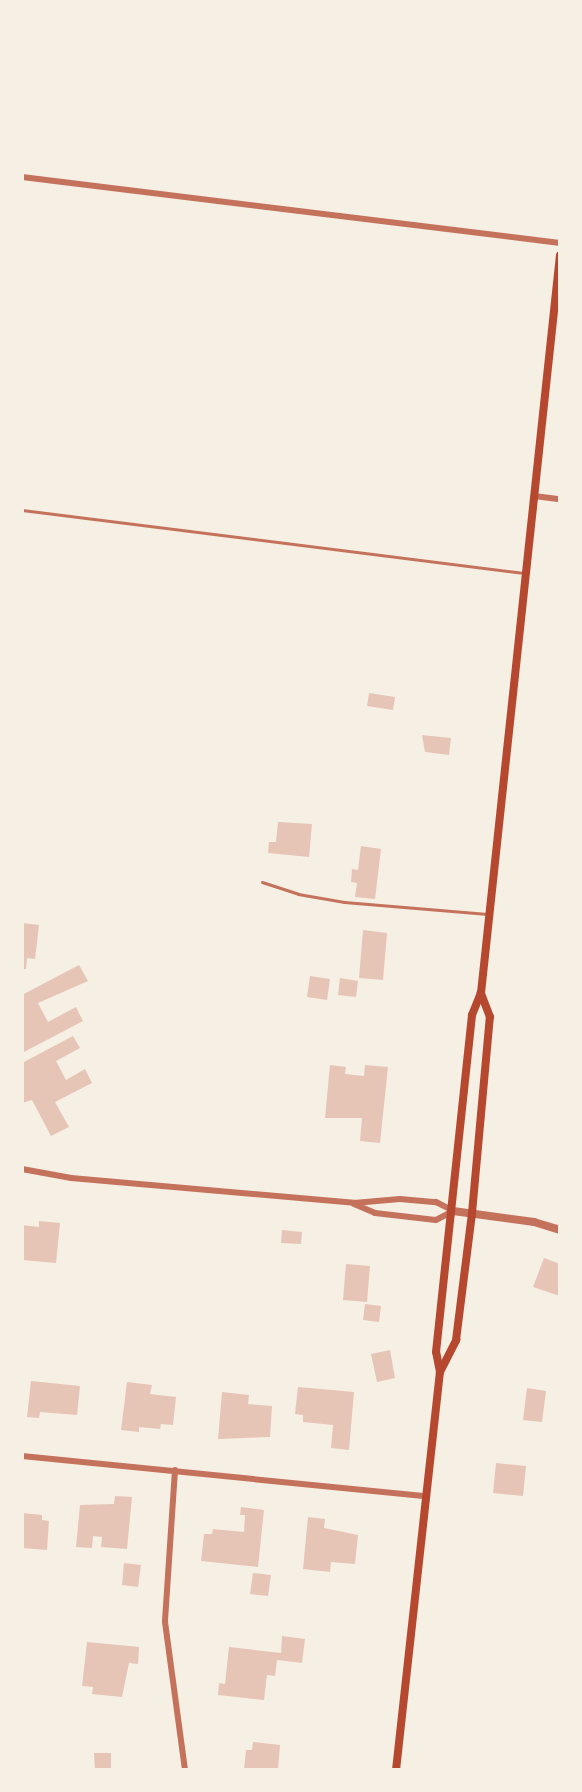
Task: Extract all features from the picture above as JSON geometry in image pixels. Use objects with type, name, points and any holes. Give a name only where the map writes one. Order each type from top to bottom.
[{"type":"main road","points":[[396,1770],[440,1372],[436,1352],[453,1211],[472,1015],[481,993],[560,255]]},
{"type":"main road","points":[[440,1372],[456,1340],[472,1213],[490,1017],[481,993]]},
{"type":"street","points":[[22,177],[560,243]]},
{"type":"street","points":[[534,496],[560,499]]},
{"type":"street","points":[[22,1169],[71,1178],[354,1203],[400,1199],[436,1202],[453,1211],[534,1222],[560,1230]]},
{"type":"street","points":[[354,1203],[375,1213],[436,1220],[453,1211]]},
{"type":"street","points":[[22,1455],[426,1496]]},
{"type":"street","points":[[175,1470],[165,1622],[185,1770]]},
{"type":"lane","points":[[22,510],[526,573]]},
{"type":"lane","points":[[262,882],[298,894],[344,902],[490,914]]},
{"type":"building","points":[[369,693],[395,697],[393,710],[367,706]]},
{"type":"building","points":[[422,735],[451,738],[449,755],[425,752]]},
{"type":"building","points":[[278,822],[312,824],[309,857],[268,853],[269,842],[276,842]]},
{"type":"building","points":[[361,846],[381,849],[375,899],[355,897],[357,883],[351,882],[352,869],[358,870]]},
{"type":"building","points":[[22,923],[39,925],[35,959],[27,958],[26,969],[22,969]]},
{"type":"building","points":[[363,930],[387,933],[383,980],[359,978]]},
{"type":"building","points":[[79,965],[88,981],[38,1003],[48,1022],[76,1007],[83,1021],[22,1053],[22,995]]},
{"type":"building","points":[[310,976],[330,979],[327,1000],[307,997]]},
{"type":"building","points":[[340,978],[358,981],[356,997],[338,995]]},
{"type":"building","points":[[73,1036],[80,1048],[56,1061],[66,1080],[85,1069],[92,1083],[55,1102],[69,1127],[51,1136],[32,1100],[22,1103],[22,1063]]},
{"type":"building","points":[[330,1065],[346,1067],[345,1074],[364,1076],[365,1065],[388,1067],[380,1143],[360,1141],[362,1118],[325,1118]]},
{"type":"building","points":[[39,1221],[60,1223],[56,1263],[22,1260],[22,1225],[39,1227]]},
{"type":"building","points":[[282,1230],[302,1232],[301,1244],[281,1243]]},
{"type":"building","points":[[544,1258],[560,1264],[560,1296],[533,1287]]},
{"type":"building","points":[[346,1264],[370,1266],[367,1302],[343,1300]]},
{"type":"building","points":[[365,1304],[381,1306],[379,1322],[363,1320]]},
{"type":"building","points":[[390,1350],[395,1378],[377,1382],[371,1354]]},
{"type":"building","points":[[31,1381],[80,1386],[77,1415],[40,1412],[39,1418],[27,1417]]},
{"type":"building","points":[[127,1382],[152,1385],[150,1394],[176,1397],[173,1425],[161,1424],[160,1429],[139,1427],[139,1432],[121,1430]]},
{"type":"building","points":[[298,1387],[354,1392],[349,1450],[331,1448],[333,1425],[303,1422],[303,1415],[295,1414]]},
{"type":"building","points":[[527,1388],[546,1391],[542,1422],[523,1420]]},
{"type":"building","points":[[222,1392],[249,1395],[248,1404],[272,1406],[270,1437],[218,1439]]},
{"type":"building","points":[[496,1463],[526,1466],[523,1496],[493,1493]]},
{"type":"building","points":[[115,1496],[132,1497],[127,1549],[101,1547],[102,1537],[93,1536],[92,1548],[76,1547],[80,1505],[114,1504]]},
{"type":"building","points":[[241,1507],[264,1510],[258,1567],[201,1561],[204,1534],[212,1534],[213,1529],[244,1532],[245,1515],[240,1515]]},
{"type":"building","points":[[22,1513],[42,1515],[42,1520],[49,1521],[47,1550],[22,1548]]},
{"type":"building","points":[[308,1517],[325,1519],[324,1528],[358,1535],[355,1564],[331,1562],[330,1572],[303,1569]]},
{"type":"building","points":[[124,1563],[141,1565],[138,1587],[122,1585]]},
{"type":"building","points":[[253,1573],[271,1575],[268,1596],[250,1594]]},
{"type":"building","points":[[282,1636],[305,1639],[302,1663],[277,1660],[275,1676],[267,1675],[264,1700],[218,1695],[219,1683],[225,1684],[229,1647],[281,1653]]},
{"type":"building","points":[[87,1642],[139,1647],[138,1664],[129,1663],[122,1697],[92,1694],[93,1687],[82,1686]]},
{"type":"building","points":[[253,1742],[280,1745],[278,1770],[244,1770],[246,1750],[252,1750]]},
{"type":"building","points":[[94,1753],[111,1753],[111,1770],[95,1770]]}]
